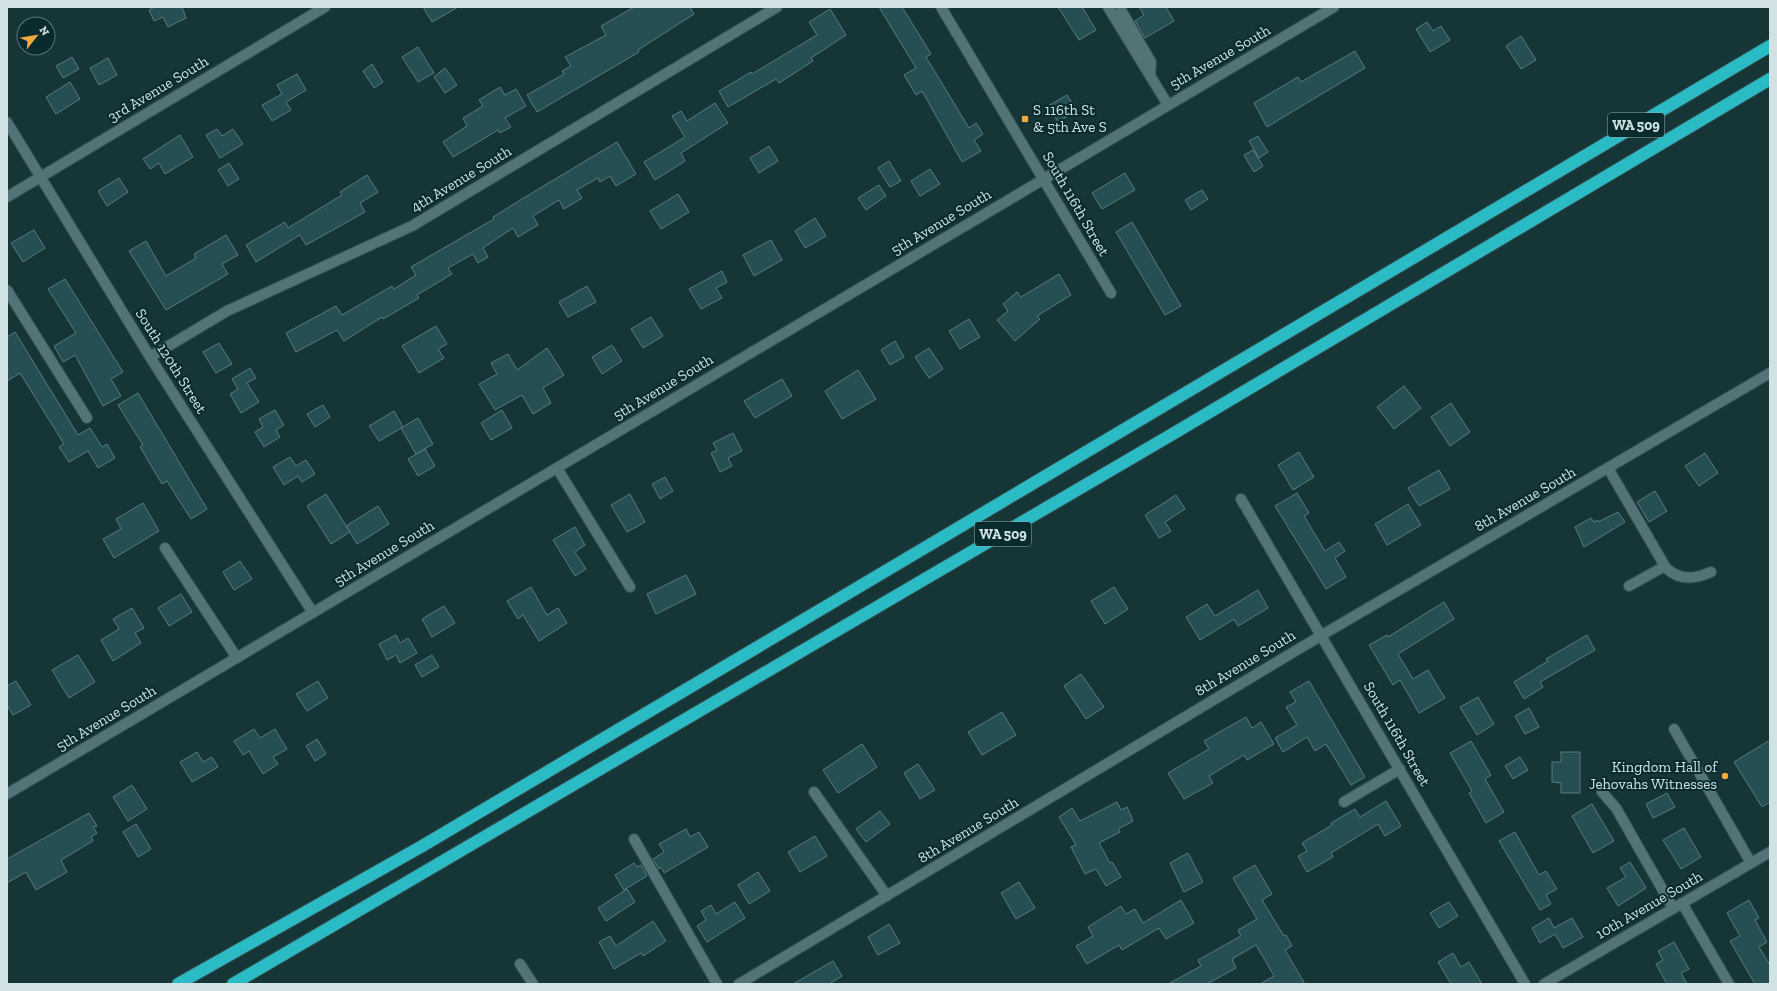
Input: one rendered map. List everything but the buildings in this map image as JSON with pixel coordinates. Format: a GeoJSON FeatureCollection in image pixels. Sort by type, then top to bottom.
{"type":"FeatureCollection","features":[{"type":"Feature","properties":{"kind":"highway","name":"WA 509"},"geometry":{"type":"LineString","coordinates":[[178,984],[431,841],[1770,46]]}},
{"type":"Feature","properties":{"kind":"highway","name":"WA 509"},"geometry":{"type":"LineString","coordinates":[[233,984],[1170,436],[1770,79]]}},
{"type":"Feature","properties":{"kind":"street","name":"3rd Avenue South"},"geometry":{"type":"LineString","coordinates":[[7,197],[325,7]]}},
{"type":"Feature","properties":{"kind":"street","name":"4th Avenue South"},"geometry":{"type":"LineString","coordinates":[[150,357],[227,312],[412,226],[777,7]]}},
{"type":"Feature","properties":{"kind":"street","name":"South 116th Street"},"geometry":{"type":"LineString","coordinates":[[941,7],[1111,293]]}},
{"type":"Feature","properties":{"kind":"street"},"geometry":{"type":"LineString","coordinates":[[1108,7],[1168,105]]}},
{"type":"Feature","properties":{"kind":"street","name":"5th Avenue South"},"geometry":{"type":"LineString","coordinates":[[7,794],[1043,178],[1334,7]]}},
{"type":"Feature","properties":{"kind":"street"},"geometry":{"type":"LineString","coordinates":[[1121,10],[1151,62],[1150,76]]}},
{"type":"Feature","properties":{"kind":"street","name":"South 120th Street"},"geometry":{"type":"LineString","coordinates":[[7,122],[150,357],[313,613]]}},
{"type":"Feature","properties":{"kind":"street"},"geometry":{"type":"LineString","coordinates":[[7,290],[87,418]]}},
{"type":"Feature","properties":{"kind":"street","name":"8th Avenue South"},"geometry":{"type":"LineString","coordinates":[[740,984],[1322,635],[1770,373]]}},
{"type":"Feature","properties":{"kind":"street"},"geometry":{"type":"LineString","coordinates":[[557,468],[630,587]]}},
{"type":"Feature","properties":{"kind":"street"},"geometry":{"type":"LineString","coordinates":[[1608,468],[1665,566],[1678,576],[1687,578],[1699,577],[1711,572]]}},
{"type":"Feature","properties":{"kind":"street","name":"South 116th Street"},"geometry":{"type":"LineString","coordinates":[[1241,499],[1400,768],[1525,984]]}},
{"type":"Feature","properties":{"kind":"street"},"geometry":{"type":"LineString","coordinates":[[165,548],[237,658]]}},
{"type":"Feature","properties":{"kind":"street"},"geometry":{"type":"LineString","coordinates":[[1629,586],[1665,566]]}},
{"type":"Feature","properties":{"kind":"street"},"geometry":{"type":"LineString","coordinates":[[1674,729],[1751,863]]}},
{"type":"Feature","properties":{"kind":"street"},"geometry":{"type":"LineString","coordinates":[[1344,802],[1400,768]]}},
{"type":"Feature","properties":{"kind":"street"},"geometry":{"type":"LineString","coordinates":[[814,792],[837,827],[860,855],[887,896]]}},
{"type":"Feature","properties":{"kind":"street"},"geometry":{"type":"LineString","coordinates":[[1602,792],[1616,808],[1728,984]]}},
{"type":"Feature","properties":{"kind":"street"},"geometry":{"type":"LineString","coordinates":[[634,839],[717,984]]}},
{"type":"Feature","properties":{"kind":"street","name":"10th Avenue South"},"geometry":{"type":"LineString","coordinates":[[1544,984],[1770,852]]}},
{"type":"Feature","properties":{"kind":"street"},"geometry":{"type":"LineString","coordinates":[[520,964],[533,984]]}},
{"type":"Feature","properties":{"kind":"place","name":"S 116th St & 5th Ave S"},"geometry":{"type":"Point","coordinates":[1025,119]}},
{"type":"Feature","properties":{"kind":"place","name":"Kingdom Hall of Jehovahs Witnesses"},"geometry":{"type":"Point","coordinates":[1725,776]}}]}
